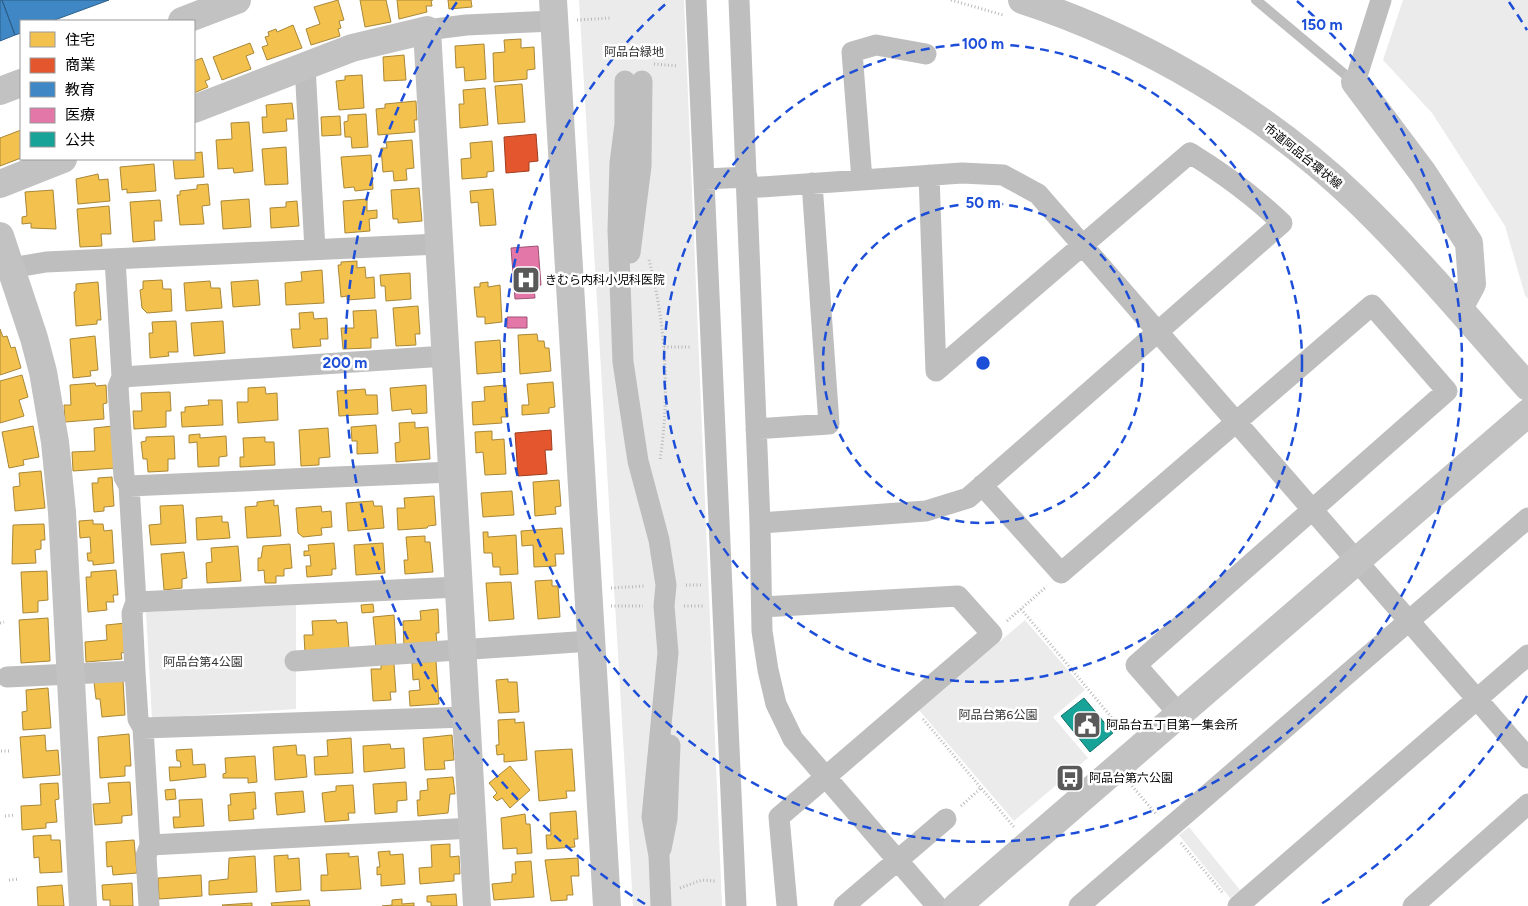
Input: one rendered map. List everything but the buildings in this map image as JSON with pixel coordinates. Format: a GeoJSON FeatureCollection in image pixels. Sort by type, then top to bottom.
{"type":"FeatureCollection","features":[{"type":"Feature","properties":{"kind":"street"},"geometry":{"type":"LineString","coordinates":[[185,20],[237,0]]}},
{"type":"Feature","properties":{"kind":"street"},"geometry":{"type":"LineString","coordinates":[[696,0],[736,906]]}},
{"type":"Feature","properties":{"kind":"street"},"geometry":{"type":"LineString","coordinates":[[739,0],[760,523],[762,631],[776,704],[793,739],[937,906]]}},
{"type":"Feature","properties":{"kind":"street","name":"市道阿品台環状線"},"geometry":{"type":"LineString","coordinates":[[1022,0],[1096,29],[1153,56],[1207,86],[1259,120],[1309,158],[1356,199],[1400,242],[1528,387]]}},
{"type":"Feature","properties":{"kind":"street"},"geometry":{"type":"LineString","coordinates":[[1381,0],[1355,82],[1423,173],[1469,244],[1472,284],[1459,308]]}},
{"type":"Feature","properties":{"kind":"street"},"geometry":{"type":"LineString","coordinates":[[195,109],[305,66],[374,42],[427,30],[559,14],[591,641],[607,906]]}},
{"type":"Feature","properties":{"kind":"street"},"geometry":{"type":"LineString","coordinates":[[427,30],[477,906]]}},
{"type":"Feature","properties":{"kind":"street"},"geometry":{"type":"LineString","coordinates":[[862,180],[852,52],[876,45],[926,54]]}},
{"type":"Feature","properties":{"kind":"street"},"geometry":{"type":"LineString","coordinates":[[305,66],[315,250]]}},
{"type":"Feature","properties":{"kind":"street"},"geometry":{"type":"LineString","coordinates":[[639,75],[625,124],[620,163],[618,230],[620,324],[623,362],[638,461],[657,530],[666,585],[664,606],[668,653],[652,817],[670,901]]}},
{"type":"Feature","properties":{"kind":"street"},"geometry":{"type":"LineString","coordinates":[[0,91],[20,83]]}},
{"type":"Feature","properties":{"kind":"street"},"geometry":{"type":"LineString","coordinates":[[760,523],[926,511],[968,498],[1282,223],[1258,200],[1227,175],[1190,153],[936,371],[929,175]]}},
{"type":"Feature","properties":{"kind":"street"},"geometry":{"type":"LineString","coordinates":[[0,184],[60,160]]}},
{"type":"Feature","properties":{"kind":"street"},"geometry":{"type":"LineString","coordinates":[[705,179],[812,183],[962,172],[1003,175],[1038,194],[1528,758]]}},
{"type":"Feature","properties":{"kind":"street"},"geometry":{"type":"LineString","coordinates":[[756,429],[829,424],[812,183]]}},
{"type":"Feature","properties":{"kind":"street"},"geometry":{"type":"LineString","coordinates":[[0,236],[6,269],[42,372],[55,442],[62,512],[83,906]]}},
{"type":"Feature","properties":{"kind":"street"},"geometry":{"type":"LineString","coordinates":[[6,269],[37,263],[440,244]]}},
{"type":"Feature","properties":{"kind":"street"},"geometry":{"type":"LineString","coordinates":[[115,259],[122,377],[118,387],[124,477],[129,486],[136,602],[132,613],[135,671],[138,719],[144,728],[150,845],[146,856],[149,906]]}},
{"type":"Feature","properties":{"kind":"street"},"geometry":{"type":"LineString","coordinates":[[982,485],[1061,573],[1372,305],[1447,390],[1136,665],[1179,714]]}},
{"type":"Feature","properties":{"kind":"street"},"geometry":{"type":"LineString","coordinates":[[122,377],[446,356]]}},
{"type":"Feature","properties":{"kind":"street"},"geometry":{"type":"LineString","coordinates":[[957,906],[1528,413]]}},
{"type":"Feature","properties":{"kind":"street"},"geometry":{"type":"LineString","coordinates":[[129,486],[452,472]]}},
{"type":"Feature","properties":{"kind":"street"},"geometry":{"type":"LineString","coordinates":[[1079,906],[1528,518]]}},
{"type":"Feature","properties":{"kind":"street"},"geometry":{"type":"LineString","coordinates":[[136,602],[459,587]]}},
{"type":"Feature","properties":{"kind":"street"},"geometry":{"type":"LineString","coordinates":[[762,607],[958,596],[992,634],[779,817],[787,906]]}},
{"type":"Feature","properties":{"kind":"street"},"geometry":{"type":"LineString","coordinates":[[295,661],[591,641]]}},
{"type":"Feature","properties":{"kind":"street"},"geometry":{"type":"LineString","coordinates":[[1238,906],[1528,655]]}},
{"type":"Feature","properties":{"kind":"street"},"geometry":{"type":"LineString","coordinates":[[7,677],[135,671]]}},
{"type":"Feature","properties":{"kind":"street"},"geometry":{"type":"LineString","coordinates":[[144,728],[466,717]]}},
{"type":"Feature","properties":{"kind":"street"},"geometry":{"type":"LineString","coordinates":[[1413,906],[1528,804]]}},
{"type":"Feature","properties":{"kind":"street"},"geometry":{"type":"LineString","coordinates":[[844,906],[946,819]]}},
{"type":"Feature","properties":{"kind":"street"},"geometry":{"type":"LineString","coordinates":[[150,845],[472,828]]}},
{"type":"Feature","properties":{"kind":"lane"},"geometry":{"type":"LineString","coordinates":[[1256,0],[1355,82]]}},
{"type":"Feature","properties":{"kind":"path"},"geometry":{"type":"LineString","coordinates":[[559,14],[611,18]]}},
{"type":"Feature","properties":{"kind":"path"},"geometry":{"type":"LineString","coordinates":[[639,75],[686,66]]}},
{"type":"Feature","properties":{"kind":"path"},"geometry":{"type":"LineString","coordinates":[[647,251],[656,286],[664,347],[666,419],[660,462]]}},
{"type":"Feature","properties":{"kind":"path"},"geometry":{"type":"LineString","coordinates":[[664,347],[698,347]]}},
{"type":"Feature","properties":{"kind":"path"},"geometry":{"type":"LineString","coordinates":[[992,634],[1061,573]]}},
{"type":"Feature","properties":{"kind":"path"},"geometry":{"type":"LineString","coordinates":[[1021,608],[1138,750]]}},
{"type":"Feature","properties":{"kind":"path"},"geometry":{"type":"LineString","coordinates":[[910,703],[1029,844]]}},
{"type":"Feature","properties":{"kind":"path"},"geometry":{"type":"LineString","coordinates":[[1,751],[11,751]]}},
{"type":"Feature","properties":{"kind":"path"},"geometry":{"type":"LineString","coordinates":[[946,819],[981,788]]}},
{"type":"Feature","properties":{"kind":"path"},"geometry":{"type":"LineString","coordinates":[[5,816],[15,815]]}},
{"type":"Feature","properties":{"kind":"path"},"geometry":{"type":"LineString","coordinates":[[1195,860],[1208,875]]}},
{"type":"Feature","properties":{"kind":"path"},"geometry":{"type":"LineString","coordinates":[[9,880],[19,879]]}},
{"type":"Feature","properties":{"kind":"path"},"geometry":{"type":"LineString","coordinates":[[670,901],[702,880],[736,884]]}},
{"type":"Feature","properties":{"kind":"green space","name":"阿品台緑地"},"geometry":{"type":"Polygon","coordinates":[[[579,0],[684,0],[722,906],[633,906],[579,0]]]}},
{"type":"Feature","properties":{"kind":"green space"},"geometry":{"type":"Polygon","coordinates":[[[1403,0],[1528,0],[1528,299],[1525,295],[1505,226],[1432,113],[1383,60],[1403,0]]]}},
{"type":"Feature","properties":{"kind":"green space","name":"阿品台第4公園"},"geometry":{"type":"Polygon","coordinates":[[[296,605],[296,709],[152,718],[146,612],[296,605]]]}},
{"type":"Feature","properties":{"kind":"green space","name":"阿品台第6公園"},"geometry":{"type":"Polygon","coordinates":[[[1025,620],[1085,690],[1053,717],[1088,758],[1014,821],[919,710],[1025,620]]]}},
{"type":"Feature","properties":{"kind":"green space"},"geometry":{"type":"Polygon","coordinates":[[[1189,827],[1240,890],[1230,898],[1179,835],[1189,827]]]}},
{"type":"Feature","properties":{"kind":"place","name":"きむら内科小児科医院"},"geometry":{"type":"Point","coordinates":[526,280]}},
{"type":"Feature","properties":{"kind":"place","name":"阿品台五丁目第一集会所"},"geometry":{"type":"Point","coordinates":[1087,725]}},
{"type":"Feature","properties":{"kind":"place","name":"阿品台第六公園"},"geometry":{"type":"Point","coordinates":[1070,778]}}]}
